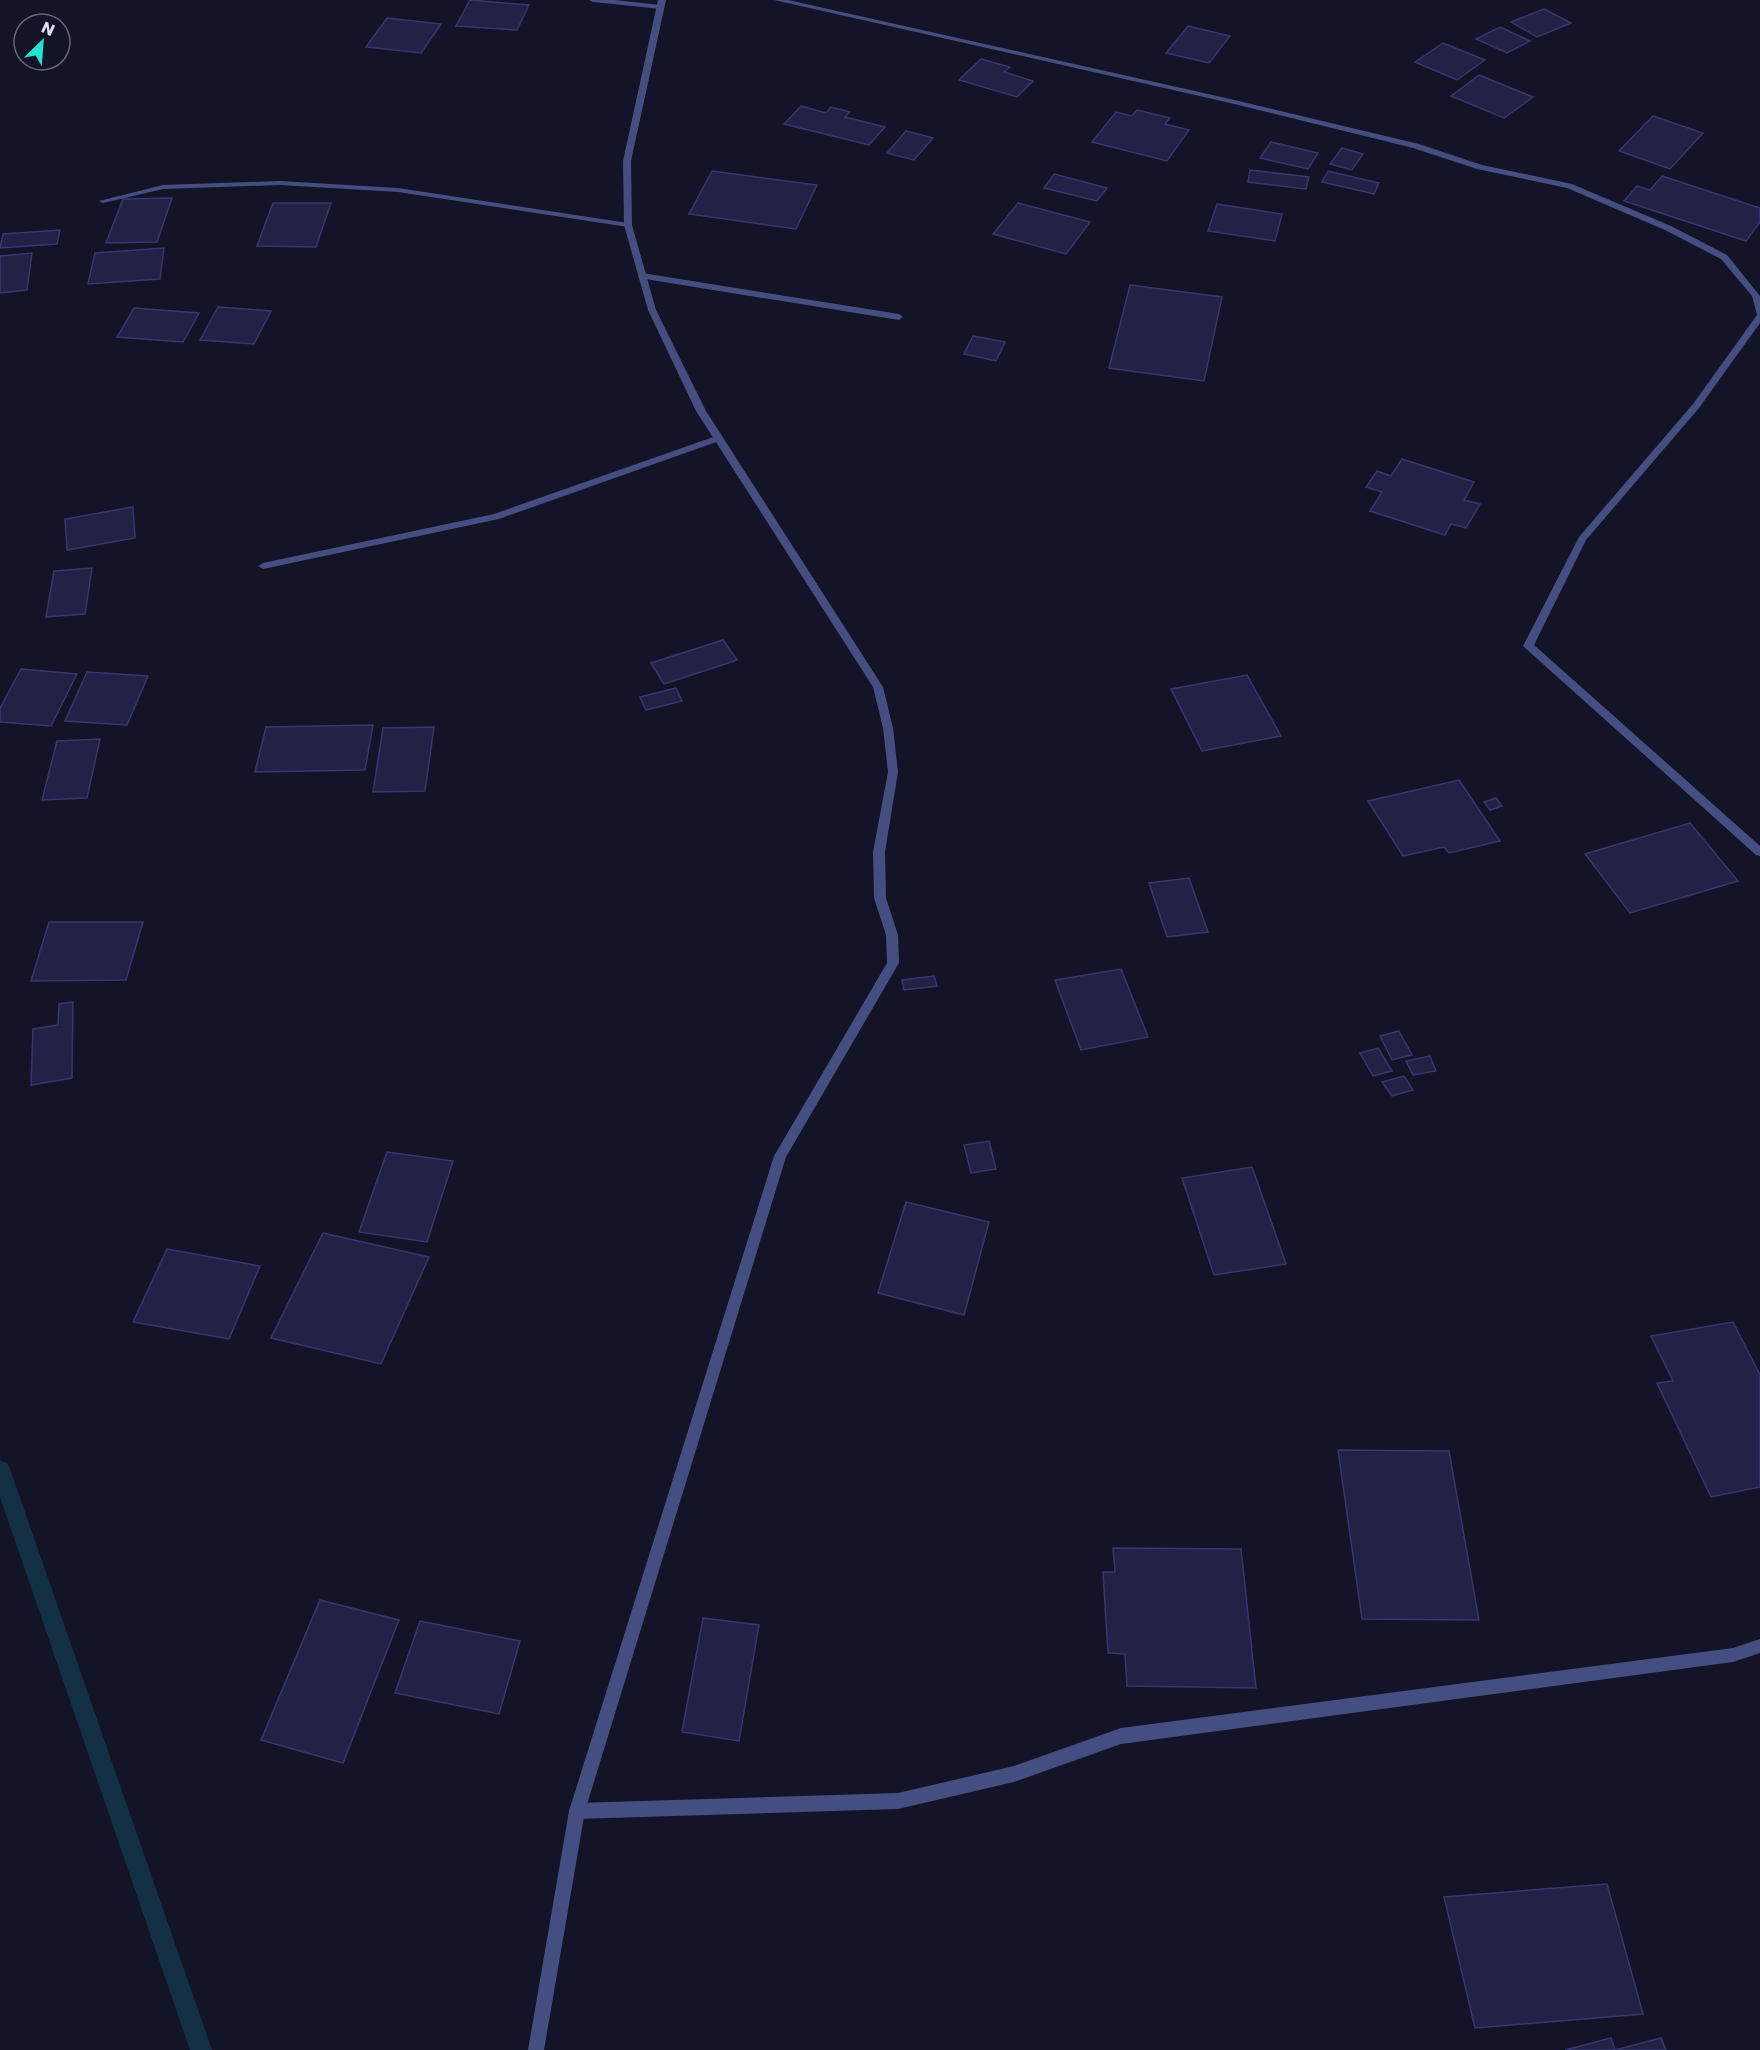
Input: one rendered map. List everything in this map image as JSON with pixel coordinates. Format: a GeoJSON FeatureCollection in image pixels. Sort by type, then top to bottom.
{"type":"FeatureCollection","features":[{"type":"Feature","properties":{"kind":"street"},"geometry":{"type":"LineString","coordinates":[[536,2050],[577,1811],[780,1156],[893,963],[892,935],[880,898],[879,852],[892,772],[888,728],[878,687],[701,411],[651,310],[628,225],[627,162],[661,4],[593,0]]}},
{"type":"Feature","properties":{"kind":"street"},"geometry":{"type":"LineString","coordinates":[[777,0],[1226,100],[1416,146],[1480,167],[1569,186],[1668,228],[1724,257],[1756,296],[1760,315],[1696,406],[1582,539],[1528,646],[1760,852]]}},
{"type":"Feature","properties":{"kind":"street"},"geometry":{"type":"LineString","coordinates":[[103,201],[163,187],[301,184],[398,190],[628,225]]}},
{"type":"Feature","properties":{"kind":"street"},"geometry":{"type":"LineString","coordinates":[[642,276],[899,317]]}},
{"type":"Feature","properties":{"kind":"street"},"geometry":{"type":"LineString","coordinates":[[263,566],[496,518],[719,438]]}},
{"type":"Feature","properties":{"kind":"street"},"geometry":{"type":"LineString","coordinates":[[577,1811],[898,1801],[1014,1774],[1121,1736],[1733,1655],[1760,1646]]}},
{"type":"Feature","properties":{"kind":"building"},"geometry":{"type":"Polygon","coordinates":[[[470,0],[529,5],[517,30],[456,26],[470,0]]]}},
{"type":"Feature","properties":{"kind":"building"},"geometry":{"type":"Polygon","coordinates":[[[1544,9],[1571,23],[1537,37],[1511,22],[1544,9]]]}},
{"type":"Feature","properties":{"kind":"building"},"geometry":{"type":"Polygon","coordinates":[[[387,18],[441,24],[421,53],[366,47],[387,18]]]}},
{"type":"Feature","properties":{"kind":"building"},"geometry":{"type":"Polygon","coordinates":[[[1188,26],[1230,36],[1209,63],[1166,53],[1188,26]]]}},
{"type":"Feature","properties":{"kind":"building"},"geometry":{"type":"Polygon","coordinates":[[[1500,27],[1530,41],[1507,53],[1476,39],[1500,27]]]}},
{"type":"Feature","properties":{"kind":"building"},"geometry":{"type":"Polygon","coordinates":[[[1443,43],[1485,60],[1457,80],[1415,62],[1443,43]]]}},
{"type":"Feature","properties":{"kind":"building"},"geometry":{"type":"Polygon","coordinates":[[[981,59],[1010,67],[1004,72],[1033,81],[1017,97],[959,80],[981,59]]]}},
{"type":"Feature","properties":{"kind":"building"},"geometry":{"type":"Polygon","coordinates":[[[1479,75],[1533,97],[1504,118],[1451,96],[1479,75]]]}},
{"type":"Feature","properties":{"kind":"building"},"geometry":{"type":"Polygon","coordinates":[[[801,106],[826,113],[831,107],[850,112],[845,117],[885,127],[869,145],[784,124],[801,106]]]}},
{"type":"Feature","properties":{"kind":"building"},"geometry":{"type":"Polygon","coordinates":[[[1137,110],[1170,118],[1165,124],[1189,130],[1167,161],[1092,142],[1116,112],[1132,116],[1137,110]]]}},
{"type":"Feature","properties":{"kind":"building"},"geometry":{"type":"Polygon","coordinates":[[[1653,116],[1703,133],[1670,169],[1619,151],[1653,116]]]}},
{"type":"Feature","properties":{"kind":"building"},"geometry":{"type":"Polygon","coordinates":[[[906,131],[933,138],[914,160],[887,153],[906,131]]]}},
{"type":"Feature","properties":{"kind":"building"},"geometry":{"type":"Polygon","coordinates":[[[1271,142],[1318,153],[1308,169],[1260,158],[1271,142]]]}},
{"type":"Feature","properties":{"kind":"building"},"geometry":{"type":"Polygon","coordinates":[[[1342,148],[1363,154],[1352,170],[1330,164],[1342,148]]]}},
{"type":"Feature","properties":{"kind":"building"},"geometry":{"type":"Polygon","coordinates":[[[1250,170],[1309,177],[1306,189],[1248,182],[1250,170]]]}},
{"type":"Feature","properties":{"kind":"building"},"geometry":{"type":"Polygon","coordinates":[[[712,171],[817,185],[796,229],[689,214],[712,171]]]}},
{"type":"Feature","properties":{"kind":"building"},"geometry":{"type":"Polygon","coordinates":[[[1328,171],[1379,183],[1374,194],[1322,182],[1328,171]]]}},
{"type":"Feature","properties":{"kind":"building"},"geometry":{"type":"Polygon","coordinates":[[[1054,174],[1107,188],[1097,201],[1044,188],[1054,174]]]}},
{"type":"Feature","properties":{"kind":"building"},"geometry":{"type":"Polygon","coordinates":[[[1662,176],[1760,208],[1760,222],[1746,241],[1624,201],[1637,186],[1650,190],[1662,176]]]}},
{"type":"Feature","properties":{"kind":"building"},"geometry":{"type":"Polygon","coordinates":[[[172,198],[157,242],[106,243],[123,199],[172,198]]]}},
{"type":"Feature","properties":{"kind":"building"},"geometry":{"type":"Polygon","coordinates":[[[273,203],[331,203],[316,247],[257,246],[273,203]]]}},
{"type":"Feature","properties":{"kind":"building"},"geometry":{"type":"Polygon","coordinates":[[[1018,203],[1090,222],[1066,254],[993,234],[1018,203]]]}},
{"type":"Feature","properties":{"kind":"building"},"geometry":{"type":"Polygon","coordinates":[[[1217,204],[1282,214],[1275,241],[1208,231],[1217,204]]]}},
{"type":"Feature","properties":{"kind":"building"},"geometry":{"type":"Polygon","coordinates":[[[60,230],[57,244],[0,248],[3,234],[60,230]]]}},
{"type":"Feature","properties":{"kind":"building"},"geometry":{"type":"Polygon","coordinates":[[[164,248],[160,279],[88,284],[95,253],[164,248]]]}},
{"type":"Feature","properties":{"kind":"building"},"geometry":{"type":"Polygon","coordinates":[[[32,253],[27,290],[0,293],[0,256],[32,253]]]}},
{"type":"Feature","properties":{"kind":"building"},"geometry":{"type":"Polygon","coordinates":[[[1130,285],[1222,297],[1204,381],[1109,368],[1130,285]]]}},
{"type":"Feature","properties":{"kind":"building"},"geometry":{"type":"Polygon","coordinates":[[[218,307],[271,311],[254,344],[200,340],[218,307]]]}},
{"type":"Feature","properties":{"kind":"building"},"geometry":{"type":"Polygon","coordinates":[[[134,308],[199,313],[183,342],[117,337],[134,308]]]}},
{"type":"Feature","properties":{"kind":"building"},"geometry":{"type":"Polygon","coordinates":[[[973,336],[1005,342],[996,361],[964,354],[973,336]]]}},
{"type":"Feature","properties":{"kind":"building"},"geometry":{"type":"Polygon","coordinates":[[[1402,459],[1474,482],[1464,500],[1480,504],[1466,528],[1451,524],[1445,535],[1370,511],[1382,492],[1366,487],[1377,471],[1391,476],[1402,459]]]}},
{"type":"Feature","properties":{"kind":"building"},"geometry":{"type":"Polygon","coordinates":[[[133,507],[135,538],[67,550],[65,519],[133,507]]]}},
{"type":"Feature","properties":{"kind":"building"},"geometry":{"type":"Polygon","coordinates":[[[92,568],[85,614],[46,617],[54,571],[92,568]]]}},
{"type":"Feature","properties":{"kind":"building"},"geometry":{"type":"Polygon","coordinates":[[[723,640],[737,660],[664,684],[651,663],[723,640]]]}},
{"type":"Feature","properties":{"kind":"building"},"geometry":{"type":"Polygon","coordinates":[[[21,669],[77,674],[51,726],[0,722],[0,708],[21,669]]]}},
{"type":"Feature","properties":{"kind":"building"},"geometry":{"type":"Polygon","coordinates":[[[87,672],[148,676],[127,725],[65,721],[87,672]]]}},
{"type":"Feature","properties":{"kind":"building"},"geometry":{"type":"Polygon","coordinates":[[[1247,675],[1281,736],[1202,751],[1171,689],[1247,675]]]}},
{"type":"Feature","properties":{"kind":"building"},"geometry":{"type":"Polygon","coordinates":[[[676,688],[682,701],[646,710],[640,697],[676,688]]]}},
{"type":"Feature","properties":{"kind":"building"},"geometry":{"type":"Polygon","coordinates":[[[373,725],[365,770],[255,772],[266,727],[373,725]]]}},
{"type":"Feature","properties":{"kind":"building"},"geometry":{"type":"Polygon","coordinates":[[[434,727],[425,791],[373,792],[383,728],[434,727]]]}},
{"type":"Feature","properties":{"kind":"building"},"geometry":{"type":"Polygon","coordinates":[[[100,739],[87,798],[42,800],[57,741],[100,739]]]}},
{"type":"Feature","properties":{"kind":"building"},"geometry":{"type":"Polygon","coordinates":[[[1459,780],[1500,841],[1449,853],[1444,847],[1403,856],[1368,801],[1459,780]]]}},
{"type":"Feature","properties":{"kind":"building"},"geometry":{"type":"Polygon","coordinates":[[[1496,798],[1502,806],[1490,810],[1484,802],[1496,798]]]}},
{"type":"Feature","properties":{"kind":"building"},"geometry":{"type":"Polygon","coordinates":[[[1690,823],[1738,881],[1630,913],[1585,854],[1690,823]]]}},
{"type":"Feature","properties":{"kind":"building"},"geometry":{"type":"Polygon","coordinates":[[[1189,878],[1208,932],[1167,937],[1149,883],[1189,878]]]}},
{"type":"Feature","properties":{"kind":"building"},"geometry":{"type":"Polygon","coordinates":[[[49,922],[143,922],[126,980],[31,981],[49,922]]]}},
{"type":"Feature","properties":{"kind":"building"},"geometry":{"type":"Polygon","coordinates":[[[1121,969],[1148,1037],[1081,1050],[1055,980],[1121,969]]]}},
{"type":"Feature","properties":{"kind":"building"},"geometry":{"type":"Polygon","coordinates":[[[934,976],[937,986],[904,990],[902,980],[934,976]]]}},
{"type":"Feature","properties":{"kind":"building"},"geometry":{"type":"Polygon","coordinates":[[[73,1002],[72,1078],[31,1085],[33,1029],[58,1025],[59,1004],[73,1002]]]}},
{"type":"Feature","properties":{"kind":"building"},"geometry":{"type":"Polygon","coordinates":[[[1399,1031],[1412,1055],[1392,1060],[1380,1036],[1399,1031]]]}},
{"type":"Feature","properties":{"kind":"building"},"geometry":{"type":"Polygon","coordinates":[[[1378,1048],[1392,1071],[1373,1076],[1360,1053],[1378,1048]]]}},
{"type":"Feature","properties":{"kind":"building"},"geometry":{"type":"Polygon","coordinates":[[[1430,1056],[1436,1071],[1413,1075],[1406,1061],[1430,1056]]]}},
{"type":"Feature","properties":{"kind":"building"},"geometry":{"type":"Polygon","coordinates":[[[1404,1076],[1413,1090],[1392,1096],[1382,1082],[1404,1076]]]}},
{"type":"Feature","properties":{"kind":"building"},"geometry":{"type":"Polygon","coordinates":[[[989,1141],[996,1169],[971,1173],[964,1145],[989,1141]]]}},
{"type":"Feature","properties":{"kind":"building"},"geometry":{"type":"Polygon","coordinates":[[[387,1152],[453,1161],[427,1242],[359,1232],[387,1152]]]}},
{"type":"Feature","properties":{"kind":"building"},"geometry":{"type":"Polygon","coordinates":[[[1252,1167],[1286,1264],[1214,1275],[1182,1178],[1252,1167]]]}},
{"type":"Feature","properties":{"kind":"building"},"geometry":{"type":"Polygon","coordinates":[[[906,1202],[989,1222],[964,1315],[878,1293],[906,1202]]]}},
{"type":"Feature","properties":{"kind":"building"},"geometry":{"type":"Polygon","coordinates":[[[323,1233],[429,1257],[381,1364],[271,1338],[323,1233]]]}},
{"type":"Feature","properties":{"kind":"building"},"geometry":{"type":"Polygon","coordinates":[[[167,1249],[260,1266],[229,1339],[133,1322],[167,1249]]]}},
{"type":"Feature","properties":{"kind":"building"},"geometry":{"type":"Polygon","coordinates":[[[1733,1322],[1760,1375],[1760,1487],[1711,1497],[1657,1383],[1673,1381],[1651,1336],[1733,1322]]]}},
{"type":"Feature","properties":{"kind":"building"},"geometry":{"type":"Polygon","coordinates":[[[1338,1450],[1449,1451],[1479,1620],[1362,1619],[1338,1450]]]}},
{"type":"Feature","properties":{"kind":"building"},"geometry":{"type":"Polygon","coordinates":[[[1113,1548],[1241,1549],[1256,1688],[1127,1686],[1125,1654],[1108,1653],[1103,1572],[1115,1572],[1113,1548]]]}},
{"type":"Feature","properties":{"kind":"building"},"geometry":{"type":"Polygon","coordinates":[[[320,1600],[399,1620],[343,1763],[261,1740],[320,1600]]]}},
{"type":"Feature","properties":{"kind":"building"},"geometry":{"type":"Polygon","coordinates":[[[703,1618],[759,1625],[739,1741],[682,1732],[703,1618]]]}},
{"type":"Feature","properties":{"kind":"building"},"geometry":{"type":"Polygon","coordinates":[[[420,1621],[520,1641],[499,1714],[395,1693],[420,1621]]]}},
{"type":"Feature","properties":{"kind":"building"},"geometry":{"type":"Polygon","coordinates":[[[1607,1884],[1643,2014],[1475,2028],[1444,1897],[1607,1884]]]}},
{"type":"Feature","properties":{"kind":"building"},"geometry":{"type":"Polygon","coordinates":[[[1611,2038],[1615,2050],[1565,2050],[1611,2038]]]}},
{"type":"Feature","properties":{"kind":"building"},"geometry":{"type":"Polygon","coordinates":[[[1661,2038],[1666,2050],[1615,2050],[1661,2038]]]}},
{"type":"Feature","properties":{"kind":"waterway"},"geometry":{"type":"LineString","coordinates":[[0,1469],[201,2050]]}}]}
